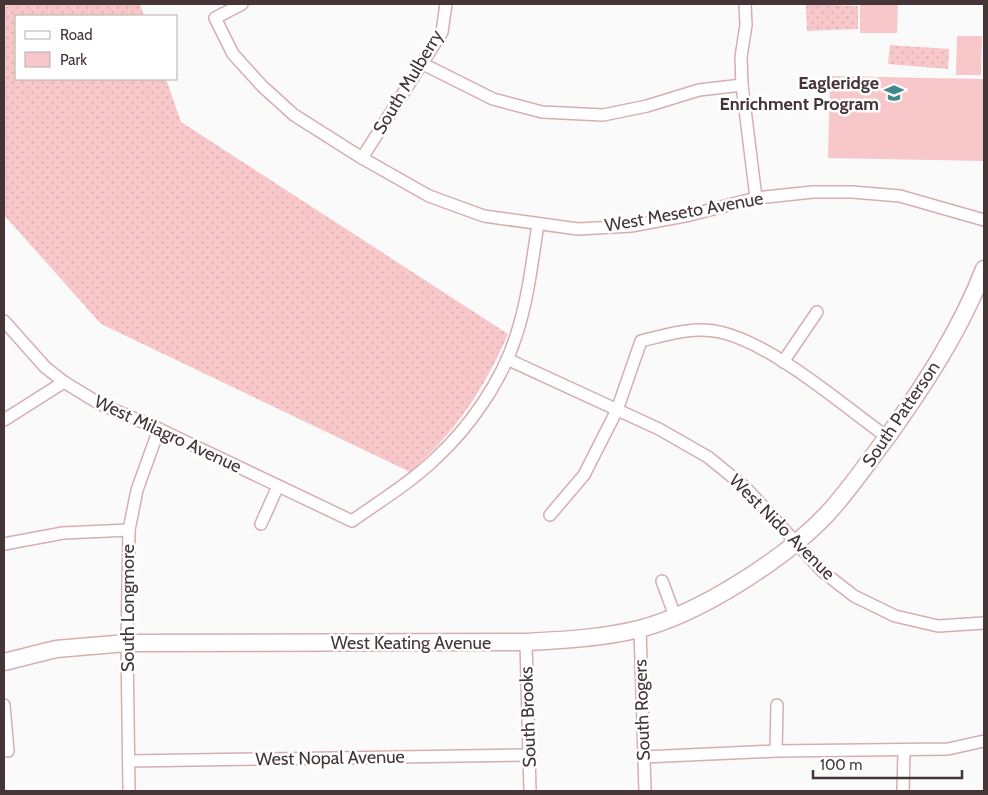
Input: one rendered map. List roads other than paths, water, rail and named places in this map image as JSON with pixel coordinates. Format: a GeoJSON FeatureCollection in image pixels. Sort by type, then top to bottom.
{"type":"FeatureCollection","features":[{"type":"Feature","properties":{"kind":"street","name":"West Meseto Avenue"},"geometry":{"type":"LineString","coordinates":[[242,4],[215,18],[233,54],[262,86],[294,115],[362,158],[429,196],[484,216],[578,229],[631,226],[690,215],[756,198],[813,192],[900,196],[984,220]]}},
{"type":"Feature","properties":{"kind":"street","name":"South Mulberry"},"geometry":{"type":"LineString","coordinates":[[362,158],[442,32],[446,4]]}},
{"type":"Feature","properties":{"kind":"street"},"geometry":{"type":"LineString","coordinates":[[745,4],[746,25],[741,57],[742,84],[756,198]]}},
{"type":"Feature","properties":{"kind":"street"},"geometry":{"type":"LineString","coordinates":[[423,64],[493,99],[542,112],[603,115],[647,106],[699,90],[742,84]]}},
{"type":"Feature","properties":{"kind":"street"},"geometry":{"type":"LineString","coordinates":[[507,358],[524,307],[538,224]]}},
{"type":"Feature","properties":{"kind":"street","name":"South Patterson"},"geometry":{"type":"LineString","coordinates":[[796,543],[827,514],[862,473],[920,392],[951,337],[984,269]]}},
{"type":"Feature","properties":{"kind":"street"},"geometry":{"type":"LineString","coordinates":[[783,362],[817,312]]}},
{"type":"Feature","properties":{"kind":"street","name":"West Milagro Avenue"},"geometry":{"type":"LineString","coordinates":[[4,320],[45,367],[64,382],[100,404],[159,429],[352,521],[436,458],[477,409],[507,358]]}},
{"type":"Feature","properties":{"kind":"street"},"geometry":{"type":"LineString","coordinates":[[550,515],[584,475],[617,410],[641,341],[686,330],[718,331],[752,342],[783,362],[886,437]]}},
{"type":"Feature","properties":{"kind":"street","name":"West Nido Avenue"},"geometry":{"type":"LineString","coordinates":[[507,358],[659,429],[708,457],[746,488],[822,571],[854,596],[895,616],[938,626],[984,623]]}},
{"type":"Feature","properties":{"kind":"street"},"geometry":{"type":"LineString","coordinates":[[4,420],[64,382]]}},
{"type":"Feature","properties":{"kind":"street","name":"South Longmore"},"geometry":{"type":"LineString","coordinates":[[130,791],[127,644],[129,530],[137,490],[159,429]]}},
{"type":"Feature","properties":{"kind":"street"},"geometry":{"type":"LineString","coordinates":[[260,524],[278,486]]}},
{"type":"Feature","properties":{"kind":"street"},"geometry":{"type":"LineString","coordinates":[[4,544],[63,533],[129,530]]}},
{"type":"Feature","properties":{"kind":"street","name":"West Keating Avenue"},"geometry":{"type":"LineString","coordinates":[[4,662],[56,649],[127,644],[526,642],[579,639],[640,629],[691,610],[749,576],[796,543]]}},
{"type":"Feature","properties":{"kind":"street"},"geometry":{"type":"LineString","coordinates":[[662,581],[675,616]]}},
{"type":"Feature","properties":{"kind":"street","name":"South Rogers"},"geometry":{"type":"LineString","coordinates":[[640,629],[645,791]]}},
{"type":"Feature","properties":{"kind":"street","name":"South Brooks"},"geometry":{"type":"LineString","coordinates":[[526,642],[530,791]]}},
{"type":"Feature","properties":{"kind":"street"},"geometry":{"type":"LineString","coordinates":[[4,705],[8,751]]}},
{"type":"Feature","properties":{"kind":"street"},"geometry":{"type":"LineString","coordinates":[[776,751],[777,705]]}},
{"type":"Feature","properties":{"kind":"street"},"geometry":{"type":"LineString","coordinates":[[644,757],[776,751],[948,749],[984,741]]}},
{"type":"Feature","properties":{"kind":"street"},"geometry":{"type":"LineString","coordinates":[[903,791],[904,751]]}},
{"type":"Feature","properties":{"kind":"street","name":"West Nopal Avenue"},"geometry":{"type":"LineString","coordinates":[[129,761],[530,755]]}},
{"type":"Feature","properties":{"kind":"place","name":"Eagleridge Enrichment Program"},"geometry":{"type":"Point","coordinates":[894,93]}}]}
